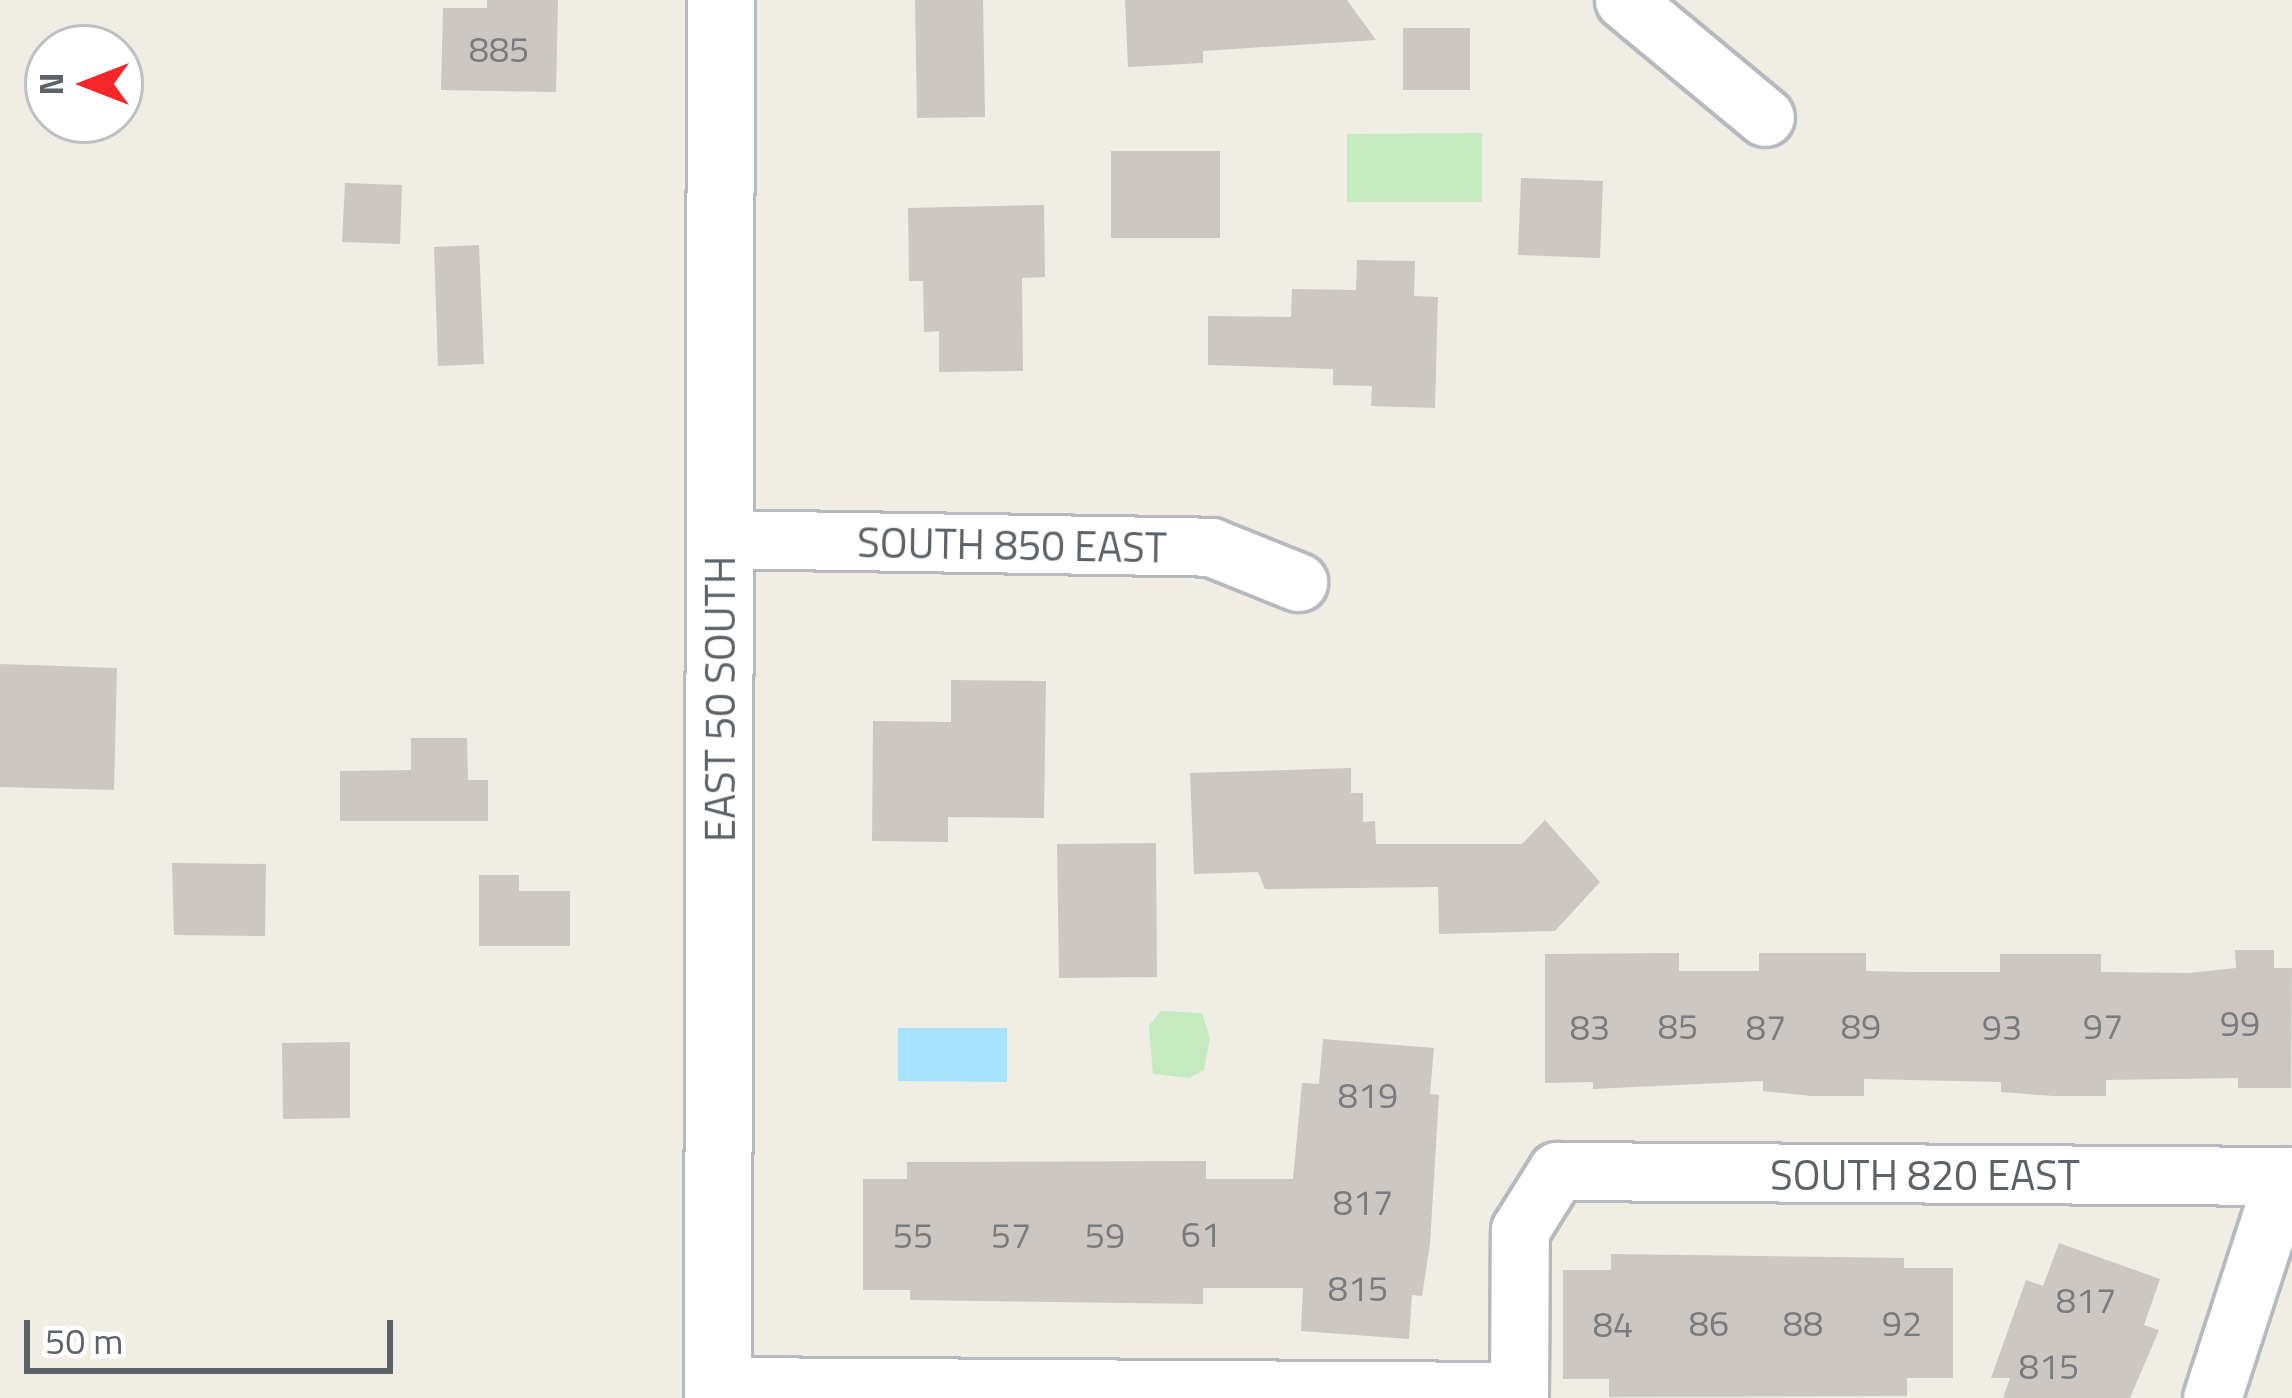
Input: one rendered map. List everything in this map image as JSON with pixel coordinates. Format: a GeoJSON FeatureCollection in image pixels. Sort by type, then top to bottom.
{"type":"FeatureCollection","features":[{"type":"Feature","properties":{"kind":"main road","name":"EAST 50 SOUTH"},"geometry":{"type":"LineString","coordinates":[[718,1392],[721,0]]}},
{"type":"Feature","properties":{"kind":"street"},"geometry":{"type":"LineString","coordinates":[[1624,0],[1766,116]]}},
{"type":"Feature","properties":{"kind":"street","name":"SOUTH 850 EAST"},"geometry":{"type":"LineString","coordinates":[[720,539],[1211,547],[1298,582]]}},
{"type":"Feature","properties":{"kind":"street","name":"SOUTH 820 EAST"},"geometry":{"type":"LineString","coordinates":[[1519,1394],[1520,1230],[1557,1171],[2288,1176]]}},
{"type":"Feature","properties":{"kind":"street"},"geometry":{"type":"LineString","coordinates":[[2212,1398],[2288,1176]]}},
{"type":"Feature","properties":{"kind":"street"},"geometry":{"type":"LineString","coordinates":[[718,1392],[1519,1394]]}},
{"type":"Feature","properties":{"kind":"green space"},"geometry":{"type":"Polygon","coordinates":[[[1482,133],[1482,202],[1347,202],[1347,134],[1482,133]]]}},
{"type":"Feature","properties":{"kind":"green space"},"geometry":{"type":"Polygon","coordinates":[[[1160,1011],[1202,1013],[1210,1038],[1204,1070],[1189,1078],[1153,1074],[1149,1026],[1160,1011]]]}},
{"type":"Feature","properties":{"kind":"water"},"geometry":{"type":"Polygon","coordinates":[[[898,1028],[1007,1028],[1007,1082],[898,1081],[898,1028]]]}},
{"type":"Feature","properties":{"kind":"building"},"geometry":{"type":"Polygon","coordinates":[[[487,0],[558,0],[556,92],[441,90],[443,8],[487,8],[487,0]]]}},
{"type":"Feature","properties":{"kind":"building"},"geometry":{"type":"Polygon","coordinates":[[[915,0],[983,0],[985,117],[917,118],[915,0]]]}},
{"type":"Feature","properties":{"kind":"building"},"geometry":{"type":"Polygon","coordinates":[[[1125,0],[1347,0],[1376,40],[1203,51],[1203,63],[1128,67],[1125,0]]]}},
{"type":"Feature","properties":{"kind":"building"},"geometry":{"type":"Polygon","coordinates":[[[1403,28],[1470,28],[1470,90],[1403,90],[1403,28]]]}},
{"type":"Feature","properties":{"kind":"building"},"geometry":{"type":"Polygon","coordinates":[[[1111,151],[1220,151],[1220,238],[1111,238],[1111,151]]]}},
{"type":"Feature","properties":{"kind":"building"},"geometry":{"type":"Polygon","coordinates":[[[1521,178],[1603,181],[1600,258],[1518,255],[1521,178]]]}},
{"type":"Feature","properties":{"kind":"building"},"geometry":{"type":"Polygon","coordinates":[[[345,183],[402,185],[400,244],[342,242],[345,183]]]}},
{"type":"Feature","properties":{"kind":"building"},"geometry":{"type":"Polygon","coordinates":[[[1044,205],[1045,277],[1022,278],[1023,371],[939,372],[939,331],[924,332],[923,281],[909,281],[908,208],[1044,205]]]}},
{"type":"Feature","properties":{"kind":"building"},"geometry":{"type":"Polygon","coordinates":[[[479,245],[484,364],[438,366],[434,247],[479,245]]]}},
{"type":"Feature","properties":{"kind":"building"},"geometry":{"type":"Polygon","coordinates":[[[1357,260],[1415,261],[1414,296],[1438,297],[1435,408],[1371,406],[1372,386],[1333,385],[1333,369],[1208,365],[1208,316],[1291,317],[1292,289],[1356,290],[1357,260]]]}},
{"type":"Feature","properties":{"kind":"building"},"geometry":{"type":"Polygon","coordinates":[[[0,664],[117,668],[114,790],[0,787],[0,664]]]}},
{"type":"Feature","properties":{"kind":"building"},"geometry":{"type":"Polygon","coordinates":[[[951,680],[1046,681],[1044,818],[948,817],[948,842],[872,841],[873,721],[951,722],[951,680]]]}},
{"type":"Feature","properties":{"kind":"building"},"geometry":{"type":"Polygon","coordinates":[[[411,738],[467,738],[468,780],[488,780],[488,821],[340,821],[340,771],[411,770],[411,738]]]}},
{"type":"Feature","properties":{"kind":"building"},"geometry":{"type":"Polygon","coordinates":[[[1351,768],[1351,793],[1363,793],[1363,822],[1375,821],[1376,844],[1522,844],[1545,820],[1600,882],[1555,931],[1439,934],[1438,887],[1265,889],[1258,872],[1194,874],[1190,773],[1351,768]]]}},
{"type":"Feature","properties":{"kind":"building"},"geometry":{"type":"Polygon","coordinates":[[[1156,843],[1157,977],[1059,978],[1057,844],[1156,843]]]}},
{"type":"Feature","properties":{"kind":"building"},"geometry":{"type":"Polygon","coordinates":[[[172,863],[266,864],[265,936],[174,935],[172,863]]]}},
{"type":"Feature","properties":{"kind":"building"},"geometry":{"type":"Polygon","coordinates":[[[479,875],[519,875],[519,891],[570,891],[570,946],[479,946],[479,875]]]}},
{"type":"Feature","properties":{"kind":"building"},"geometry":{"type":"Polygon","coordinates":[[[2235,950],[2274,950],[2274,968],[2292,968],[2291,1088],[2238,1088],[2238,1078],[2106,1080],[2106,1096],[2053,1096],[2001,1092],[2001,1082],[1864,1079],[1864,1096],[1811,1096],[1763,1091],[1763,1081],[1593,1089],[1593,1082],[1545,1083],[1545,954],[1679,953],[1679,971],[1759,971],[1759,953],[1866,953],[1866,971],[2000,972],[2000,954],[2101,954],[2101,972],[2189,973],[2236,968],[2235,950]]]}},
{"type":"Feature","properties":{"kind":"building"},"geometry":{"type":"Polygon","coordinates":[[[1323,1039],[1434,1048],[1430,1094],[1439,1095],[1430,1244],[1422,1296],[1412,1295],[1409,1339],[1301,1331],[1303,1288],[1203,1288],[1203,1304],[910,1300],[910,1290],[863,1290],[863,1179],[907,1179],[907,1162],[1206,1161],[1206,1179],[1293,1179],[1302,1083],[1319,1084],[1323,1039]]]}},
{"type":"Feature","properties":{"kind":"building"},"geometry":{"type":"Polygon","coordinates":[[[350,1042],[350,1118],[283,1119],[282,1043],[350,1042]]]}},
{"type":"Feature","properties":{"kind":"building"},"geometry":{"type":"Polygon","coordinates":[[[2059,1243],[2160,1279],[2144,1325],[2159,1330],[2130,1398],[2003,1398],[2010,1378],[1991,1378],[2026,1280],[2043,1286],[2059,1243]]]}},
{"type":"Feature","properties":{"kind":"building"},"geometry":{"type":"Polygon","coordinates":[[[1611,1254],[1904,1258],[1904,1268],[1953,1268],[1953,1378],[1907,1378],[1907,1396],[1609,1397],[1609,1379],[1563,1379],[1563,1270],[1611,1270],[1611,1254]]]}}]}
